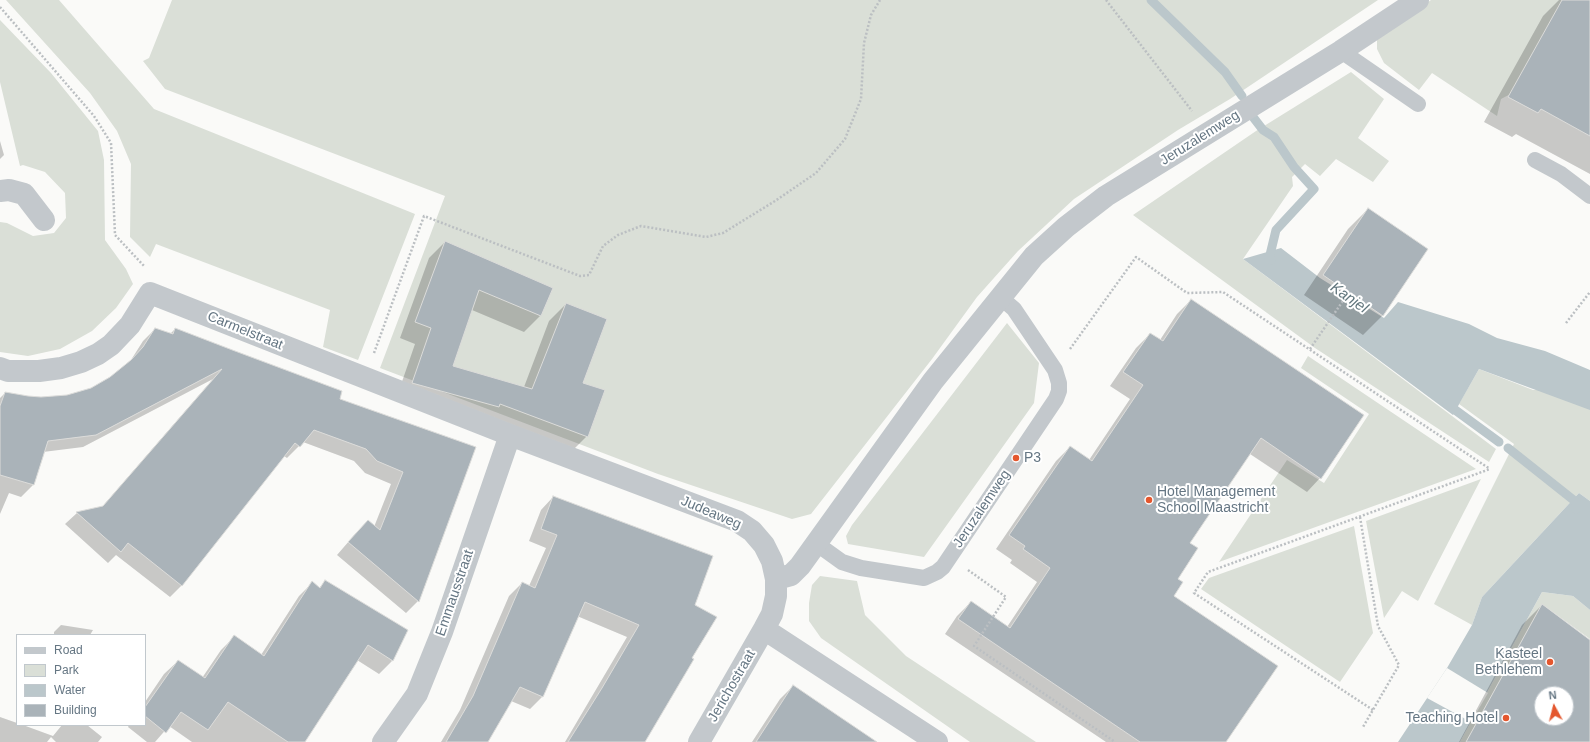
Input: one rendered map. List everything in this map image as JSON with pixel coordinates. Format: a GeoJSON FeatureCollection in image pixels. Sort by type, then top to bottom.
{"type":"FeatureCollection","features":[{"type":"Feature","properties":{"kind":"street","name":"Jeruzalemweg"},"geometry":{"type":"LineString","coordinates":[[776,579],[791,575],[800,566],[933,381],[1034,256],[1066,227],[1106,196],[1342,51],[1418,0]]}},
{"type":"Feature","properties":{"kind":"street"},"geometry":{"type":"LineString","coordinates":[[0,191],[9,190],[24,194],[44,220]]}},
{"type":"Feature","properties":{"kind":"street","name":"Carmelstraat"},"geometry":{"type":"LineString","coordinates":[[150,293],[510,436]]}},
{"type":"Feature","properties":{"kind":"street"},"geometry":{"type":"LineString","coordinates":[[0,368],[8,371],[40,371],[61,368],[81,362],[98,354],[111,345],[130,325],[150,293]]}},
{"type":"Feature","properties":{"kind":"street","name":"Judeaweg"},"geometry":{"type":"LineString","coordinates":[[510,436],[737,521],[752,531],[764,545],[772,561],[776,579],[776,596],[772,614],[764,629]]}},
{"type":"Feature","properties":{"kind":"street","name":"Emmausstraat"},"geometry":{"type":"LineString","coordinates":[[384,742],[417,694],[442,632],[510,436]]}},
{"type":"Feature","properties":{"kind":"street"},"geometry":{"type":"LineString","coordinates":[[764,629],[937,742]]}},
{"type":"Feature","properties":{"kind":"street","name":"Jerichostraat"},"geometry":{"type":"LineString","coordinates":[[699,742],[764,629]]}},
{"type":"Feature","properties":{"kind":"lane"},"geometry":{"type":"LineString","coordinates":[[1342,51],[1418,104]]}},
{"type":"Feature","properties":{"kind":"lane"},"geometry":{"type":"LineString","coordinates":[[1535,160],[1561,174],[1590,196]]}},
{"type":"Feature","properties":{"kind":"lane","name":"Jeruzalemweg"},"geometry":{"type":"LineString","coordinates":[[817,544],[842,562],[861,568],[924,578],[938,572],[1056,399],[1059,391],[1060,383],[1055,370],[1014,309],[1000,297]]}},
{"type":"Feature","properties":{"kind":"path"},"geometry":{"type":"LineString","coordinates":[[365,378],[424,216],[580,276],[589,275],[603,246],[618,235],[641,226],[706,237],[723,233],[816,173],[846,139],[862,100],[864,43],[871,15],[880,0]]}},
{"type":"Feature","properties":{"kind":"path"},"geometry":{"type":"LineString","coordinates":[[1106,0],[1208,132]]}},
{"type":"Feature","properties":{"kind":"path"},"geometry":{"type":"LineString","coordinates":[[0,7],[94,116],[111,143],[115,235],[147,269],[150,293]]}},
{"type":"Feature","properties":{"kind":"path"},"geometry":{"type":"LineString","coordinates":[[1055,370],[1136,257],[1187,293],[1223,292],[1490,469],[1208,572],[1194,593],[1373,710]]}},
{"type":"Feature","properties":{"kind":"path"},"geometry":{"type":"LineString","coordinates":[[1310,349],[1349,292]]}},
{"type":"Feature","properties":{"kind":"path"},"geometry":{"type":"LineString","coordinates":[[1566,324],[1590,292]]}},
{"type":"Feature","properties":{"kind":"path"},"geometry":{"type":"LineString","coordinates":[[1360,517],[1378,626],[1399,665],[1363,727]]}},
{"type":"Feature","properties":{"kind":"path"},"geometry":{"type":"LineString","coordinates":[[949,557],[1006,597],[974,646],[1115,742]]}},
{"type":"Feature","properties":{"kind":"green space"},"geometry":{"type":"Polygon","coordinates":[[[6,0],[59,0],[154,109],[415,214],[358,360],[323,347],[330,310],[156,244],[150,257],[130,237],[131,164],[117,131],[90,93],[6,0]]]}},
{"type":"Feature","properties":{"kind":"green space"},"geometry":{"type":"Polygon","coordinates":[[[172,0],[1378,0],[1230,99],[1178,130],[1074,199],[1018,251],[977,297],[932,359],[811,514],[792,519],[658,474],[380,368],[445,196],[165,89],[143,61],[149,58],[172,0]]]}},
{"type":"Feature","properties":{"kind":"green space"},"geometry":{"type":"Polygon","coordinates":[[[1431,0],[1590,0],[1590,52],[1501,99],[1497,116],[1432,73],[1419,90],[1384,63],[1377,49],[1377,38],[1431,0]]]}},
{"type":"Feature","properties":{"kind":"green space"},"geometry":{"type":"Polygon","coordinates":[[[0,20],[51,73],[98,131],[104,160],[105,240],[126,269],[133,284],[116,308],[92,331],[60,349],[28,356],[0,352],[0,222],[7,223],[33,236],[54,233],[66,218],[65,193],[45,172],[23,165],[20,166],[0,82],[0,20]]]}},
{"type":"Feature","properties":{"kind":"green space"},"geometry":{"type":"Polygon","coordinates":[[[1351,72],[1384,99],[1358,138],[1389,161],[1373,182],[1336,159],[1320,176],[1305,164],[1292,177],[1293,186],[1243,259],[1496,449],[1489,462],[1315,348],[1133,215],[1256,131],[1351,72]]]}},
{"type":"Feature","properties":{"kind":"green space"},"geometry":{"type":"Polygon","coordinates":[[[1007,323],[1039,363],[1034,403],[924,557],[848,544],[846,536],[852,525],[1007,323]]]}},
{"type":"Feature","properties":{"kind":"green space"},"geometry":{"type":"Polygon","coordinates":[[[1308,356],[1476,469],[1219,562],[1287,460],[1324,483],[1369,414],[1301,368],[1308,356]]]}},
{"type":"Feature","properties":{"kind":"green space"},"geometry":{"type":"Polygon","coordinates":[[[1479,369],[1533,390],[1538,390],[1590,409],[1590,501],[1579,493],[1482,597],[1472,625],[1434,604],[1514,444],[1459,404],[1479,369]]]}},
{"type":"Feature","properties":{"kind":"green space"},"geometry":{"type":"Polygon","coordinates":[[[1481,479],[1418,601],[1402,591],[1384,618],[1366,521],[1481,479]]]}},
{"type":"Feature","properties":{"kind":"green space"},"geometry":{"type":"Polygon","coordinates":[[[1354,526],[1373,633],[1340,682],[1201,589],[1209,578],[1354,526]]]}},
{"type":"Feature","properties":{"kind":"green space"},"geometry":{"type":"Polygon","coordinates":[[[820,576],[857,581],[865,615],[906,656],[1036,742],[970,742],[821,638],[809,621],[809,603],[812,585],[820,576]]]}},
{"type":"Feature","properties":{"kind":"green space"},"geometry":{"type":"Polygon","coordinates":[[[1542,592],[1573,596],[1590,610],[1590,639],[1542,604],[1466,742],[1460,742],[1542,592]]]}},
{"type":"Feature","properties":{"kind":"water"},"geometry":{"type":"Polygon","coordinates":[[[1281,248],[1320,278],[1384,318],[1398,302],[1469,324],[1497,338],[1545,351],[1590,370],[1590,410],[1479,369],[1453,415],[1243,259],[1281,248]]]}},
{"type":"Feature","properties":{"kind":"water"},"geometry":{"type":"Polygon","coordinates":[[[1579,493],[1590,501],[1590,610],[1573,596],[1542,592],[1460,742],[1398,742],[1447,668],[1472,625],[1482,597],[1579,493]]]}},
{"type":"Feature","properties":{"kind":"pier"},"geometry":{"type":"Polygon","coordinates":[[[1447,668],[1488,693],[1471,722],[1427,698],[1447,668]]]}},
{"type":"Feature","properties":{"kind":"building"},"geometry":{"type":"Polygon","coordinates":[[[1562,0],[1590,0],[1590,136],[1541,109],[1538,113],[1508,97],[1562,0]]]}},
{"type":"Feature","properties":{"kind":"building"},"geometry":{"type":"Polygon","coordinates":[[[1368,208],[1428,249],[1383,316],[1323,275],[1368,208]]]}},
{"type":"Feature","properties":{"kind":"building"},"geometry":{"type":"Polygon","coordinates":[[[445,241],[553,288],[541,316],[479,290],[453,366],[532,389],[566,303],[607,319],[583,383],[605,390],[588,437],[500,404],[499,407],[412,383],[431,328],[415,322],[445,241]]]}},
{"type":"Feature","properties":{"kind":"building"},"geometry":{"type":"Polygon","coordinates":[[[1191,299],[1364,415],[1321,479],[1261,438],[1190,543],[1198,548],[1178,579],[1183,582],[1174,596],[1278,666],[1226,742],[1140,742],[958,619],[971,601],[1010,628],[1050,568],[1023,549],[1025,546],[1009,535],[1070,446],[1092,461],[1143,385],[1123,372],[1150,333],[1163,341],[1191,299]]]}},
{"type":"Feature","properties":{"kind":"building"},"geometry":{"type":"Polygon","coordinates":[[[155,328],[173,334],[175,328],[342,391],[340,399],[476,447],[419,602],[348,542],[368,520],[380,530],[403,472],[377,461],[366,449],[314,430],[300,447],[295,443],[182,586],[128,543],[121,552],[76,512],[103,506],[222,369],[96,435],[48,441],[34,485],[0,475],[0,406],[5,392],[41,397],[67,395],[91,388],[110,377],[131,360],[143,347],[155,328]]]}},
{"type":"Feature","properties":{"kind":"building"},"geometry":{"type":"Polygon","coordinates":[[[553,496],[713,556],[695,605],[717,617],[645,742],[568,742],[639,625],[585,602],[543,697],[520,687],[488,742],[446,742],[473,696],[522,582],[535,588],[557,535],[541,529],[553,496]]]}},
{"type":"Feature","properties":{"kind":"building"},"geometry":{"type":"Polygon","coordinates":[[[325,580],[408,630],[393,661],[368,645],[305,742],[288,742],[228,702],[208,730],[181,712],[166,733],[146,717],[146,706],[178,660],[205,678],[234,635],[264,656],[312,581],[320,588],[325,580]]]}},
{"type":"Feature","properties":{"kind":"building","name":"Kasteel Bethlehem"},"geometry":{"type":"Polygon","coordinates":[[[1542,604],[1590,640],[1590,742],[1466,742],[1542,604]]]}},
{"type":"Feature","properties":{"kind":"building"},"geometry":{"type":"Polygon","coordinates":[[[793,685],[840,717],[877,742],[756,742],[793,685]]]}},
{"type":"Feature","properties":{"kind":"waterway","name":"Kanjel"},"geometry":{"type":"LineString","coordinates":[[1151,0],[1225,72],[1242,96]]}},
{"type":"Feature","properties":{"kind":"waterway","name":"Kanjel"},"geometry":{"type":"LineString","coordinates":[[1253,117],[1263,130],[1274,137],[1294,167],[1314,189],[1276,230],[1269,259],[1271,260]]}},
{"type":"Feature","properties":{"kind":"waterway"},"geometry":{"type":"LineString","coordinates":[[1447,404],[1499,442]]}},
{"type":"Feature","properties":{"kind":"waterway"},"geometry":{"type":"LineString","coordinates":[[1508,448],[1576,502],[1576,509]]}},
{"type":"Feature","properties":{"kind":"place","name":"P3"},"geometry":{"type":"Point","coordinates":[1016,458]}},
{"type":"Feature","properties":{"kind":"place","name":"Hotel Management School Maastricht"},"geometry":{"type":"Point","coordinates":[1149,500]}},
{"type":"Feature","properties":{"kind":"place","name":"Kasteel Bethlehem"},"geometry":{"type":"Point","coordinates":[1550,662]}},
{"type":"Feature","properties":{"kind":"place","name":"Teaching Hotel"},"geometry":{"type":"Point","coordinates":[1506,718]}}]}
